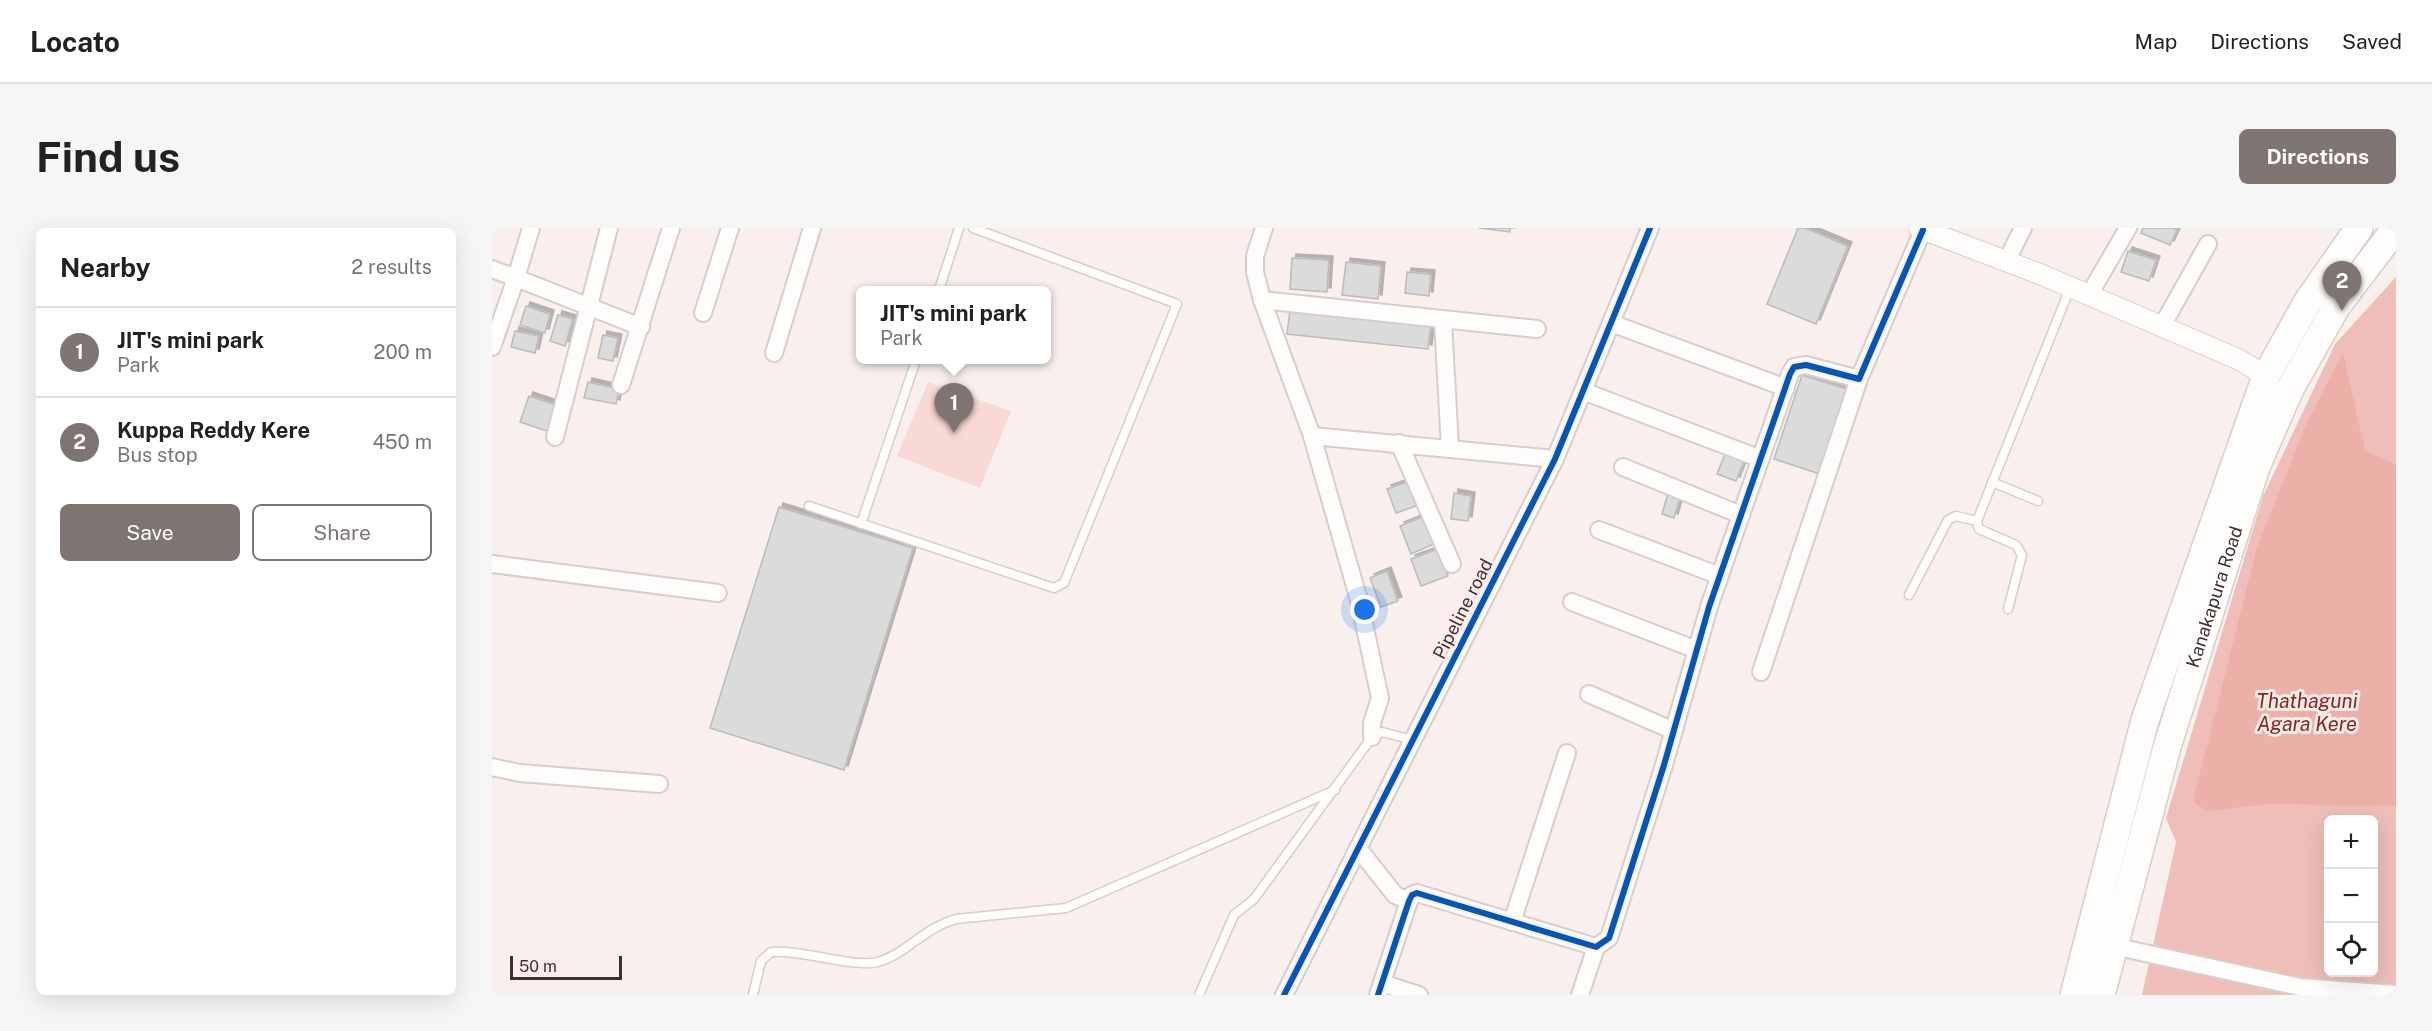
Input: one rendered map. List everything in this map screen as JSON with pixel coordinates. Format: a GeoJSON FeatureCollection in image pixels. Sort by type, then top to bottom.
{"type":"FeatureCollection","features":[{"type":"Feature","properties":{"kind":"highway","name":"Kanakapura Road"},"geometry":{"type":"LineString","coordinates":[[2074,995],[2145,720],[2266,376],[2308,301],[2358,228]]}},
{"type":"Feature","properties":{"kind":"highway","name":"Kanakapura Road"},"geometry":{"type":"LineString","coordinates":[[2101,995],[2167,747],[2256,467],[2290,389],[2336,307],[2384,232]]}},
{"type":"Feature","properties":{"kind":"street"},"geometry":{"type":"LineString","coordinates":[[492,347],[531,228]]}},
{"type":"Feature","properties":{"kind":"street"},"geometry":{"type":"LineString","coordinates":[[555,437],[609,228]]}},
{"type":"Feature","properties":{"kind":"street"},"geometry":{"type":"LineString","coordinates":[[621,385],[671,228]]}},
{"type":"Feature","properties":{"kind":"street"},"geometry":{"type":"LineString","coordinates":[[703,313],[730,228]]}},
{"type":"Feature","properties":{"kind":"street"},"geometry":{"type":"LineString","coordinates":[[774,353],[812,228]]}},
{"type":"Feature","properties":{"kind":"street"},"geometry":{"type":"LineString","coordinates":[[1264,228],[1254,264],[1262,300],[1312,436],[1359,600],[1380,698],[1372,723],[1372,737]]}},
{"type":"Feature","properties":{"kind":"street","name":"Pipeline road"},"geometry":{"type":"LineString","coordinates":[[1284,995],[1555,459],[1650,228]]}},
{"type":"Feature","properties":{"kind":"street"},"geometry":{"type":"LineString","coordinates":[[2006,261],[2023,228]]}},
{"type":"Feature","properties":{"kind":"street"},"geometry":{"type":"LineString","coordinates":[[2090,295],[2128,228]]}},
{"type":"Feature","properties":{"kind":"street"},"geometry":{"type":"LineString","coordinates":[[1761,672],[1859,379],[1921,229],[2090,295],[2240,360],[2266,376]]}},
{"type":"Feature","properties":{"kind":"street"},"geometry":{"type":"LineString","coordinates":[[2162,327],[2208,244]]}},
{"type":"Feature","properties":{"kind":"street"},"geometry":{"type":"LineString","coordinates":[[492,269],[641,327]]}},
{"type":"Feature","properties":{"kind":"street"},"geometry":{"type":"LineString","coordinates":[[1262,300],[1443,321],[1537,329]]}},
{"type":"Feature","properties":{"kind":"street"},"geometry":{"type":"LineString","coordinates":[[1443,321],[1450,448]]}},
{"type":"Feature","properties":{"kind":"street"},"geometry":{"type":"LineString","coordinates":[[1611,323],[1786,388]]}},
{"type":"Feature","properties":{"kind":"street"},"geometry":{"type":"LineString","coordinates":[[1581,995],[1596,947],[1609,938],[1720,576],[1794,367],[1806,365],[1859,379]]}},
{"type":"Feature","properties":{"kind":"street"},"geometry":{"type":"LineString","coordinates":[[1583,391],[1761,459]]}},
{"type":"Feature","properties":{"kind":"street"},"geometry":{"type":"LineString","coordinates":[[1312,436],[1555,459]]}},
{"type":"Feature","properties":{"kind":"street"},"geometry":{"type":"LineString","coordinates":[[1399,443],[1452,564]]}},
{"type":"Feature","properties":{"kind":"street"},"geometry":{"type":"LineString","coordinates":[[1623,467],[1741,515]]}},
{"type":"Feature","properties":{"kind":"street"},"geometry":{"type":"LineString","coordinates":[[1599,530],[1720,576]]}},
{"type":"Feature","properties":{"kind":"street"},"geometry":{"type":"LineString","coordinates":[[492,564],[718,592]]}},
{"type":"Feature","properties":{"kind":"street"},"geometry":{"type":"LineString","coordinates":[[1572,602],[1697,650]]}},
{"type":"Feature","properties":{"kind":"street"},"geometry":{"type":"LineString","coordinates":[[1589,693],[1674,731]]}},
{"type":"Feature","properties":{"kind":"street"},"geometry":{"type":"LineString","coordinates":[[1512,922],[1567,753]]}},
{"type":"Feature","properties":{"kind":"street"},"geometry":{"type":"LineString","coordinates":[[492,766],[520,773],[659,784]]}},
{"type":"Feature","properties":{"kind":"street"},"geometry":{"type":"LineString","coordinates":[[1358,848],[1395,895],[1409,901]]}},
{"type":"Feature","properties":{"kind":"street"},"geometry":{"type":"LineString","coordinates":[[1419,995],[1380,989],[1409,901],[1412,895],[1417,893],[1596,947]]}},
{"type":"Feature","properties":{"kind":"street"},"geometry":{"type":"LineString","coordinates":[[2113,946],[2300,987],[2396,994]]}},
{"type":"Feature","properties":{"kind":"lane"},"geometry":{"type":"LineString","coordinates":[[941,286],[959,228]]}},
{"type":"Feature","properties":{"kind":"lane"},"geometry":{"type":"LineString","coordinates":[[809,506],[1054,588],[1059,587],[1068,572],[1177,308],[1173,301],[973,228]]}},
{"type":"Feature","properties":{"kind":"lane"},"geometry":{"type":"LineString","coordinates":[[2008,609],[2022,555],[2016,545],[1979,529],[1977,521],[2070,287]]}},
{"type":"Feature","properties":{"kind":"lane"},"geometry":{"type":"LineString","coordinates":[[861,524],[915,364]]}},
{"type":"Feature","properties":{"kind":"lane"},"geometry":{"type":"LineString","coordinates":[[1992,482],[2038,501]]}},
{"type":"Feature","properties":{"kind":"lane"},"geometry":{"type":"LineString","coordinates":[[1909,595],[1948,520],[1956,516],[1977,521]]}},
{"type":"Feature","properties":{"kind":"lane"},"geometry":{"type":"LineString","coordinates":[[1199,995],[1238,910],[1254,899],[1372,737],[1382,732],[1413,740]]}},
{"type":"Feature","properties":{"kind":"lane"},"geometry":{"type":"LineString","coordinates":[[753,995],[761,961],[771,952],[877,962],[898,952],[942,923],[1057,911],[1335,790]]}},
{"type":"Feature","properties":{"kind":"shaded area"},"geometry":{"type":"Polygon","coordinates":[[[2396,277],[2396,995],[2142,995],[2176,842],[2166,818],[2263,496],[2335,344],[2396,277]]]}},
{"type":"Feature","properties":{"kind":"shaded area"},"geometry":{"type":"Polygon","coordinates":[[[928,382],[1011,411],[980,488],[897,456],[928,382]]]}},
{"type":"Feature","properties":{"kind":"water","name":"Thathaguni Agara Kere"},"geometry":{"type":"Polygon","coordinates":[[[2343,353],[2365,450],[2396,465],[2396,806],[2271,804],[2206,811],[2193,801],[2257,547],[2305,427],[2343,353]]]}},
{"type":"Feature","properties":{"kind":"building"},"geometry":{"type":"Polygon","coordinates":[[[1479,228],[1510,228],[1510,232],[1479,228]]]}},
{"type":"Feature","properties":{"kind":"building"},"geometry":{"type":"Polygon","coordinates":[[[1798,228],[1805,228],[1848,246],[1816,324],[1767,304],[1798,228]]]}},
{"type":"Feature","properties":{"kind":"building"},"geometry":{"type":"Polygon","coordinates":[[[2143,228],[2177,230],[2170,245],[2141,233],[2143,228]]]}},
{"type":"Feature","properties":{"kind":"building"},"geometry":{"type":"Polygon","coordinates":[[[2128,251],[2156,260],[2149,281],[2121,272],[2128,251]]]}},
{"type":"Feature","properties":{"kind":"building"},"geometry":{"type":"Polygon","coordinates":[[[1292,258],[1329,260],[1327,292],[1290,289],[1292,258]]]}},
{"type":"Feature","properties":{"kind":"building"},"geometry":{"type":"Polygon","coordinates":[[[1346,262],[1381,266],[1378,299],[1342,295],[1346,262]]]}},
{"type":"Feature","properties":{"kind":"building"},"geometry":{"type":"Polygon","coordinates":[[[1407,272],[1431,274],[1429,296],[1405,293],[1407,272]]]}},
{"type":"Feature","properties":{"kind":"building"},"geometry":{"type":"Polygon","coordinates":[[[526,306],[550,314],[545,333],[520,325],[526,306]]]}},
{"type":"Feature","properties":{"kind":"building"},"geometry":{"type":"Polygon","coordinates":[[[1290,310],[1431,324],[1428,349],[1287,334],[1290,310]]]}},
{"type":"Feature","properties":{"kind":"building"},"geometry":{"type":"Polygon","coordinates":[[[558,315],[573,319],[565,346],[550,341],[558,315]]]}},
{"type":"Feature","properties":{"kind":"building"},"geometry":{"type":"Polygon","coordinates":[[[515,331],[539,336],[535,353],[511,347],[515,331]]]}},
{"type":"Feature","properties":{"kind":"building"},"geometry":{"type":"Polygon","coordinates":[[[603,335],[618,338],[613,361],[598,358],[603,335]]]}},
{"type":"Feature","properties":{"kind":"building"},"geometry":{"type":"Polygon","coordinates":[[[1802,375],[1850,390],[1823,475],[1774,459],[1802,375]]]}},
{"type":"Feature","properties":{"kind":"building"},"geometry":{"type":"Polygon","coordinates":[[[588,382],[619,389],[616,404],[584,398],[588,382]]]}},
{"type":"Feature","properties":{"kind":"building"},"geometry":{"type":"Polygon","coordinates":[[[529,396],[559,406],[550,432],[520,422],[529,396]]]}},
{"type":"Feature","properties":{"kind":"building"},"geometry":{"type":"Polygon","coordinates":[[[1725,454],[1744,461],[1736,481],[1717,474],[1725,454]]]}},
{"type":"Feature","properties":{"kind":"building"},"geometry":{"type":"Polygon","coordinates":[[[1407,482],[1416,506],[1396,513],[1387,489],[1407,482]]]}},
{"type":"Feature","properties":{"kind":"building"},"geometry":{"type":"Polygon","coordinates":[[[1454,493],[1471,496],[1468,521],[1451,519],[1454,493]]]}},
{"type":"Feature","properties":{"kind":"building"},"geometry":{"type":"Polygon","coordinates":[[[1668,493],[1680,497],[1674,518],[1662,514],[1668,493]]]}},
{"type":"Feature","properties":{"kind":"building"},"geometry":{"type":"Polygon","coordinates":[[[779,507],[913,548],[844,770],[710,728],[779,507]]]}},
{"type":"Feature","properties":{"kind":"building"},"geometry":{"type":"Polygon","coordinates":[[[1425,516],[1436,543],[1411,554],[1400,526],[1425,516]]]}},
{"type":"Feature","properties":{"kind":"building"},"geometry":{"type":"Polygon","coordinates":[[[1438,549],[1448,576],[1421,586],[1411,559],[1438,549]]]}},
{"type":"Feature","properties":{"kind":"building"},"geometry":{"type":"Polygon","coordinates":[[[1387,571],[1398,601],[1381,607],[1370,578],[1387,571]]]}},
{"type":"Feature","properties":{"kind":"cycle path"},"geometry":{"type":"LineString","coordinates":[[1284,995],[1555,459],[1650,228]]}},
{"type":"Feature","properties":{"kind":"cycle path"},"geometry":{"type":"LineString","coordinates":[[1378,995],[1409,901],[1412,895],[1417,893],[1596,947],[1609,938],[1664,765],[1709,607],[1790,374],[1794,367],[1806,365],[1859,379],[1923,230]]}},
{"type":"Feature","properties":{"kind":"place","name":"Kuppa Reddy Kere"},"geometry":{"type":"Point","coordinates":[2342,311]}},
{"type":"Feature","properties":{"kind":"place","name":"JIT's mini park"},"geometry":{"type":"Point","coordinates":[954,433]}}]}
